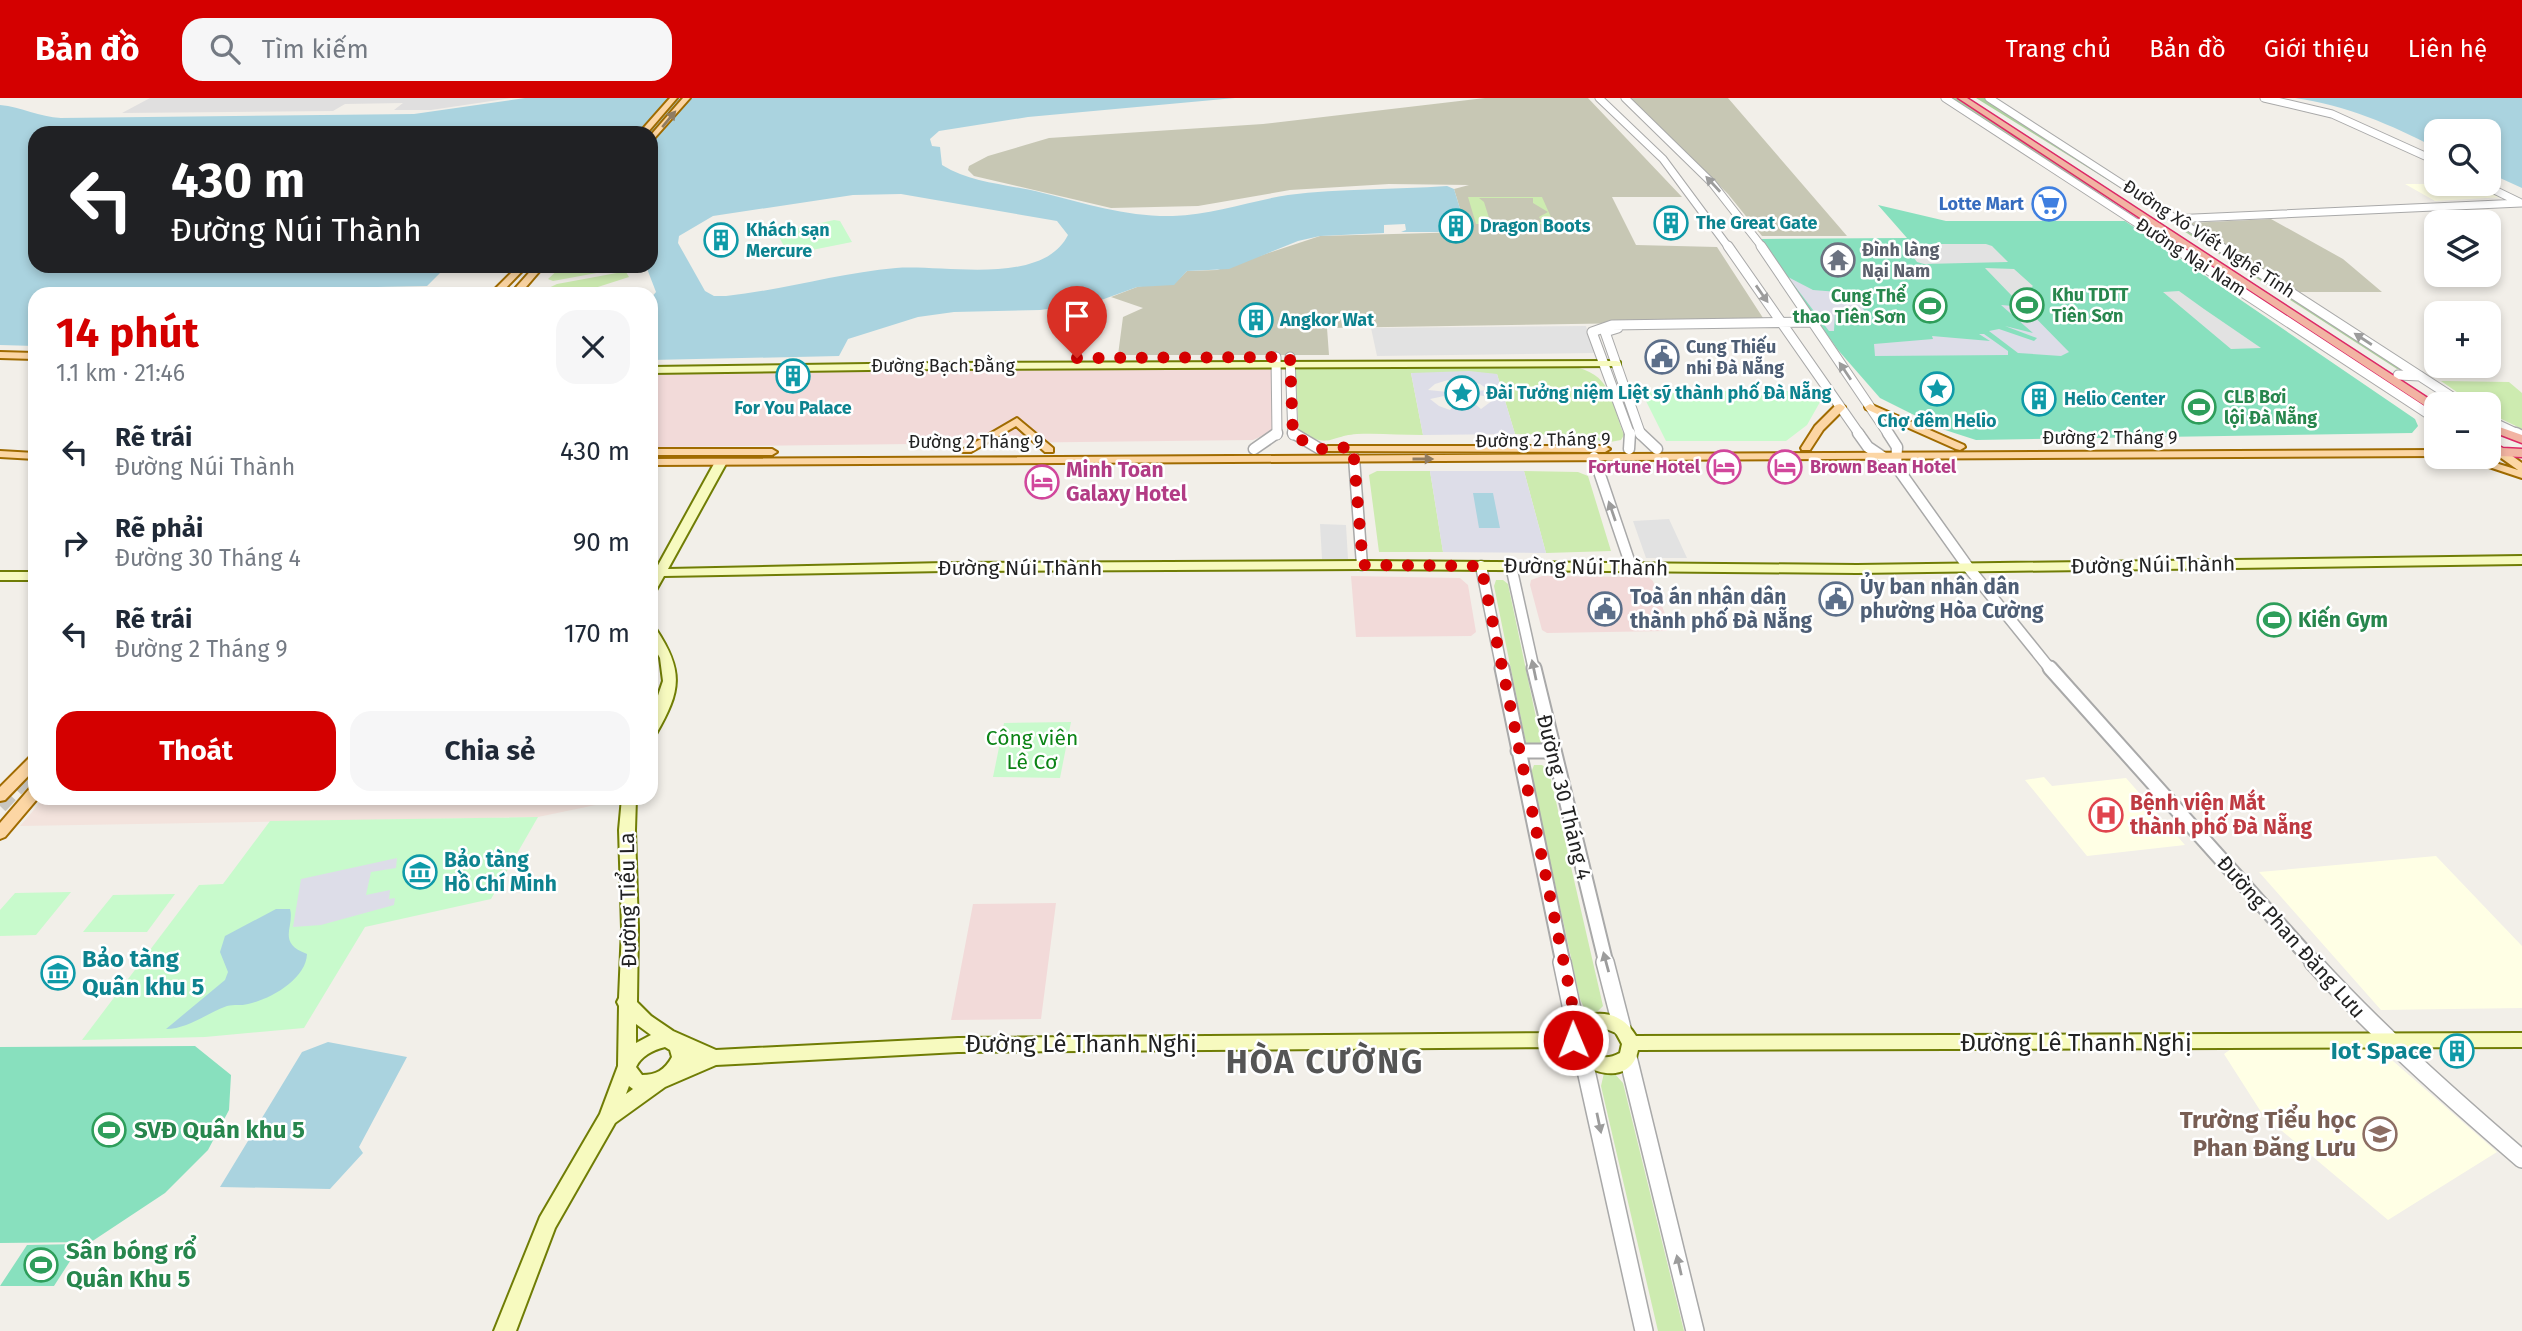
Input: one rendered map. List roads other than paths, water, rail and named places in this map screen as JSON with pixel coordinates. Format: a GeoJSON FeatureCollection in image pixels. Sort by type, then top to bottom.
{"type":"FeatureCollection","features":[{"type":"Feature","properties":{"kind":"highway","name":"Đường Xô Viết Nghệ Tĩnh"},"geometry":{"type":"LineString","coordinates":[[1962,98],[2398,375],[2424,395]]}},
{"type":"Feature","properties":{"kind":"highway","name":"Đường Xô Viết Nghệ Tĩnh"},"geometry":{"type":"LineString","coordinates":[[1971,98],[2373,367],[2424,397]]}},
{"type":"Feature","properties":{"kind":"highway"},"geometry":{"type":"LineString","coordinates":[[2326,346],[2373,367]]}},
{"type":"Feature","properties":{"kind":"highway"},"geometry":{"type":"LineString","coordinates":[[2501,431],[2522,438]]}},
{"type":"Feature","properties":{"kind":"highway"},"geometry":{"type":"LineString","coordinates":[[2501,450],[2521,452]]}},
{"type":"Feature","properties":{"kind":"main road"},"geometry":{"type":"LineString","coordinates":[[649,126],[674,98]]}},
{"type":"Feature","properties":{"kind":"main road"},"geometry":{"type":"LineString","coordinates":[[658,133],[687,98]]}},
{"type":"Feature","properties":{"kind":"main road"},"geometry":{"type":"LineString","coordinates":[[502,287],[517,273]]}},
{"type":"Feature","properties":{"kind":"main road"},"geometry":{"type":"LineString","coordinates":[[520,287],[533,273]]}},
{"type":"Feature","properties":{"kind":"main road"},"geometry":{"type":"LineString","coordinates":[[517,287],[530,276]]}},
{"type":"Feature","properties":{"kind":"main road"},"geometry":{"type":"LineString","coordinates":[[505,287],[513,277]]}},
{"type":"Feature","properties":{"kind":"main road"},"geometry":{"type":"LineString","coordinates":[[0,355],[28,356]]}},
{"type":"Feature","properties":{"kind":"main road","name":"Đường Bạch Đằng"},"geometry":{"type":"LineString","coordinates":[[658,363],[1615,360]]}},
{"type":"Feature","properties":{"kind":"main road","name":"Đường Bạch Đằng"},"geometry":{"type":"LineString","coordinates":[[658,369],[696,364]]}},
{"type":"Feature","properties":{"kind":"main road"},"geometry":{"type":"LineString","coordinates":[[1806,448],[1832,412],[1840,407]]}},
{"type":"Feature","properties":{"kind":"main road"},"geometry":{"type":"LineString","coordinates":[[1870,407],[1961,447]]}},
{"type":"Feature","properties":{"kind":"main road"},"geometry":{"type":"LineString","coordinates":[[967,450],[1017,421],[1049,450]]}},
{"type":"Feature","properties":{"kind":"main road"},"geometry":{"type":"LineString","coordinates":[[0,446],[28,449]]}},
{"type":"Feature","properties":{"kind":"main road","name":"Đường 2 Tháng 9"},"geometry":{"type":"LineString","coordinates":[[1593,453],[1629,449],[1868,447],[1896,457],[1961,447],[2424,446]]}},
{"type":"Feature","properties":{"kind":"main road","name":"Đường 2 Tháng 9"},"geometry":{"type":"LineString","coordinates":[[658,457],[721,462],[1009,455],[1354,453],[1896,457],[2424,446]]}},
{"type":"Feature","properties":{"kind":"main road","name":"Đường 2 Tháng 9"},"geometry":{"type":"LineString","coordinates":[[658,457],[967,450],[1009,455],[1049,450],[1321,449],[1354,453]]}},
{"type":"Feature","properties":{"kind":"main road"},"geometry":{"type":"LineString","coordinates":[[0,454],[28,451]]}},
{"type":"Feature","properties":{"kind":"main road"},"geometry":{"type":"LineString","coordinates":[[2501,452],[2522,468]]}},
{"type":"Feature","properties":{"kind":"main road"},"geometry":{"type":"LineString","coordinates":[[658,570],[721,462]]}},
{"type":"Feature","properties":{"kind":"main road"},"geometry":{"type":"LineString","coordinates":[[2501,468],[2522,475]]}},
{"type":"Feature","properties":{"kind":"main road","name":"Đường Núi Thành"},"geometry":{"type":"LineString","coordinates":[[658,573],[1363,565],[1631,566],[1656,569],[1968,567],[2522,560]]}},
{"type":"Feature","properties":{"kind":"main road"},"geometry":{"type":"LineString","coordinates":[[0,576],[28,576]]}},
{"type":"Feature","properties":{"kind":"main road"},"geometry":{"type":"LineString","coordinates":[[658,641],[666,652],[671,673],[658,711]]}},
{"type":"Feature","properties":{"kind":"main road"},"geometry":{"type":"LineString","coordinates":[[0,796],[28,767]]}},
{"type":"Feature","properties":{"kind":"main road"},"geometry":{"type":"LineString","coordinates":[[1,829],[28,800]]}},
{"type":"Feature","properties":{"kind":"main road","name":"Đường Tiểu La"},"geometry":{"type":"LineString","coordinates":[[505,1331],[547,1224],[608,1117],[627,1068],[626,1002],[631,966],[627,837],[629,805]]}},
{"type":"Feature","properties":{"kind":"main road"},"geometry":{"type":"LineString","coordinates":[[626,1002],[648,1026],[672,1041],[681,1050],[681,1057],[674,1071],[659,1081],[636,1082],[627,1068],[630,1058],[641,1047],[657,1040],[672,1041]]}},
{"type":"Feature","properties":{"kind":"main road"},"geometry":{"type":"LineString","coordinates":[[1600,1019],[1627,1043],[1607,1066],[1583,1057],[1574,1034],[1586,1020],[1600,1019]]}},
{"type":"Feature","properties":{"kind":"main road","name":"Đường Lê Thanh Nghị"},"geometry":{"type":"LineString","coordinates":[[659,1081],[715,1058],[946,1045],[1574,1034]]}},
{"type":"Feature","properties":{"kind":"main road","name":"Đường Lê Thanh Nghị"},"geometry":{"type":"LineString","coordinates":[[1627,1043],[2522,1040]]}},
{"type":"Feature","properties":{"kind":"main road","name":"Đường Lê Thanh Nghị"},"geometry":{"type":"LineString","coordinates":[[672,1041],[715,1058]]}},
{"type":"Feature","properties":{"kind":"main road","name":"Đường Tiểu La"},"geometry":{"type":"LineString","coordinates":[[608,1117],[659,1081]]}},
{"type":"Feature","properties":{"kind":"street"},"geometry":{"type":"LineString","coordinates":[[1599,98],[1671,168],[1868,447],[1881,457]]}},
{"type":"Feature","properties":{"kind":"street","name":"Đường Phan Đăng Lưu"},"geometry":{"type":"LineString","coordinates":[[1625,98],[1722,195],[1870,407],[1896,457],[1968,567],[2099,727],[2387,1041],[2522,1159]]}},
{"type":"Feature","properties":{"kind":"street","name":"Đường Nại Nam"},"geometry":{"type":"LineString","coordinates":[[1945,98],[2424,410]]}},
{"type":"Feature","properties":{"kind":"street"},"geometry":{"type":"LineString","coordinates":[[1989,98],[2445,392]]}},
{"type":"Feature","properties":{"kind":"street"},"geometry":{"type":"LineString","coordinates":[[2264,98],[2310,106],[2346,117],[2424,155]]}},
{"type":"Feature","properties":{"kind":"street"},"geometry":{"type":"LineString","coordinates":[[2501,193],[2522,203]]}},
{"type":"Feature","properties":{"kind":"street"},"geometry":{"type":"LineString","coordinates":[[2135,220],[2522,203]]}},
{"type":"Feature","properties":{"kind":"street"},"geometry":{"type":"LineString","coordinates":[[1657,449],[1640,434],[1605,332],[1615,328],[1783,324]]}},
{"type":"Feature","properties":{"kind":"street"},"geometry":{"type":"LineString","coordinates":[[1629,449],[1630,433],[1600,360],[1592,332],[1606,325],[1814,324]]}},
{"type":"Feature","properties":{"kind":"street"},"geometry":{"type":"LineString","coordinates":[[1254,449],[1277,435],[1276,360]]}},
{"type":"Feature","properties":{"kind":"street"},"geometry":{"type":"LineString","coordinates":[[1290,360],[1293,436],[1321,449]]}},
{"type":"Feature","properties":{"kind":"street"},"geometry":{"type":"LineString","coordinates":[[2398,375],[2420,376]]}},
{"type":"Feature","properties":{"kind":"street"},"geometry":{"type":"LineString","coordinates":[[1277,391],[1291,391]]}},
{"type":"Feature","properties":{"kind":"street"},"geometry":{"type":"LineString","coordinates":[[2501,427],[2522,438]]}},
{"type":"Feature","properties":{"kind":"street"},"geometry":{"type":"LineString","coordinates":[[1354,453],[1363,565]]}},
{"type":"Feature","properties":{"kind":"street"},"geometry":{"type":"LineString","coordinates":[[1593,453],[1631,566]]}},
{"type":"Feature","properties":{"kind":"street","name":"Đường 30 Tháng 4"},"geometry":{"type":"LineString","coordinates":[[1481,566],[1574,1034]]}},
{"type":"Feature","properties":{"kind":"street","name":"Đường 30 Tháng 4"},"geometry":{"type":"LineString","coordinates":[[1511,566],[1552,751],[1627,1043],[1695,1331]]}},
{"type":"Feature","properties":{"kind":"street"},"geometry":{"type":"LineString","coordinates":[[1518,751],[1552,751]]}},
{"type":"Feature","properties":{"kind":"street"},"geometry":{"type":"LineString","coordinates":[[1583,1057],[1644,1331]]}},
{"type":"Feature","properties":{"kind":"water"},"geometry":{"type":"Polygon","coordinates":[[[525,98],[1235,98],[1028,117],[939,131],[930,139],[932,146],[940,147],[942,165],[966,176],[1107,209],[1156,216],[1187,215],[1288,195],[1447,186],[1454,189],[1467,232],[1401,232],[1406,230],[1405,224],[1384,225],[1384,233],[1320,236],[1298,241],[1229,269],[1187,271],[1174,285],[1137,287],[1093,303],[1040,310],[954,312],[918,317],[848,339],[839,356],[658,360],[658,287],[654,287],[649,273],[658,273],[658,126],[28,126],[28,273],[440,273],[427,286],[28,287],[28,346],[0,345],[0,105],[61,118],[414,114],[525,98]],[[901,194],[853,195],[713,216],[679,236],[678,243],[705,291],[714,296],[726,296],[896,268],[990,270],[1014,267],[1037,262],[1055,251],[1068,235],[1057,221],[901,194]]]}},
{"type":"Feature","properties":{"kind":"water"},"geometry":{"type":"Polygon","coordinates":[[[2295,98],[2522,98],[2522,188],[2501,178],[2501,119],[2424,119],[2424,142],[2368,117],[2295,98]]]}},
{"type":"Feature","properties":{"kind":"water"},"geometry":{"type":"Polygon","coordinates":[[[1473,493],[1493,493],[1500,528],[1479,528],[1473,493]]]}},
{"type":"Feature","properties":{"kind":"water"},"geometry":{"type":"Polygon","coordinates":[[[276,909],[290,909],[289,939],[298,950],[307,954],[301,972],[277,993],[245,1005],[227,1006],[190,1024],[166,1029],[225,980],[228,972],[220,952],[225,936],[276,909]]]}},
{"type":"Feature","properties":{"kind":"water"},"geometry":{"type":"Polygon","coordinates":[[[328,1042],[407,1057],[359,1147],[363,1153],[330,1189],[220,1187],[302,1052],[328,1042]]]}},
{"type":"Feature","properties":{"kind":"tunnel"},"geometry":{"type":"LineString","coordinates":[[0,806],[28,776]]}},
{"type":"Feature","properties":{"kind":"place","name":"Lotte Mart"},"geometry":{"type":"Point","coordinates":[2049,204]}},
{"type":"Feature","properties":{"kind":"place","name":"The Great Gate"},"geometry":{"type":"Point","coordinates":[1671,223]}},
{"type":"Feature","properties":{"kind":"place","name":"Dragon Boots"},"geometry":{"type":"Point","coordinates":[1456,226]}},
{"type":"Feature","properties":{"kind":"place","name":"Khách sạn Mercure"},"geometry":{"type":"Point","coordinates":[721,240]}},
{"type":"Feature","properties":{"kind":"place","name":"Đình làng Nại Nam"},"geometry":{"type":"Point","coordinates":[1838,260]}},
{"type":"Feature","properties":{"kind":"place","name":"Khu TDTT Tiên Sơn"},"geometry":{"type":"Point","coordinates":[2027,305]}},
{"type":"Feature","properties":{"kind":"place","name":"Cung Thể thao Tiên Sơn"},"geometry":{"type":"Point","coordinates":[1930,306]}},
{"type":"Feature","properties":{"kind":"place","name":"Angkor Wat"},"geometry":{"type":"Point","coordinates":[1256,320]}},
{"type":"Feature","properties":{"kind":"place","name":"Cung Thiếu nhi Đà Nẵng"},"geometry":{"type":"Point","coordinates":[1662,357]}},
{"type":"Feature","properties":{"kind":"place","name":"For You Palace"},"geometry":{"type":"Point","coordinates":[793,376]}},
{"type":"Feature","properties":{"kind":"place","name":"Chợ đêm Helio"},"geometry":{"type":"Point","coordinates":[1937,389]}},
{"type":"Feature","properties":{"kind":"place","name":"Đài Tưởng niệm Liệt sỹ thành phố Đà Nẵng"},"geometry":{"type":"Point","coordinates":[1462,393]}},
{"type":"Feature","properties":{"kind":"place","name":"Helio Center"},"geometry":{"type":"Point","coordinates":[2039,399]}},
{"type":"Feature","properties":{"kind":"place","name":"CLB Bơi lội Đà Nẵng"},"geometry":{"type":"Point","coordinates":[2199,407]}},
{"type":"Feature","properties":{"kind":"place","name":"Fortune Hotel"},"geometry":{"type":"Point","coordinates":[1724,467]}},
{"type":"Feature","properties":{"kind":"place","name":"Brown Bean Hotel"},"geometry":{"type":"Point","coordinates":[1785,467]}},
{"type":"Feature","properties":{"kind":"place","name":"Minh Toan Galaxy Hotel"},"geometry":{"type":"Point","coordinates":[1042,482]}},
{"type":"Feature","properties":{"kind":"place","name":"Ủy ban nhân dân phường Hòa Cường"},"geometry":{"type":"Point","coordinates":[1836,599]}},
{"type":"Feature","properties":{"kind":"place","name":"Toà án nhân dân thành phố Đà Nẵng"},"geometry":{"type":"Point","coordinates":[1605,609]}},
{"type":"Feature","properties":{"kind":"place","name":"Kiến Gym"},"geometry":{"type":"Point","coordinates":[2274,620]}},
{"type":"Feature","properties":{"kind":"place","name":"Bệnh viện Mắt thành phố Đà Nẵng"},"geometry":{"type":"Point","coordinates":[2106,815]}},
{"type":"Feature","properties":{"kind":"place","name":"Bảo tàng Hồ Chí Minh"},"geometry":{"type":"Point","coordinates":[420,872]}},
{"type":"Feature","properties":{"kind":"place","name":"Bảo tàng Quân khu 5"},"geometry":{"type":"Point","coordinates":[58,973]}},
{"type":"Feature","properties":{"kind":"place","name":"Iot Space"},"geometry":{"type":"Point","coordinates":[2457,1051]}},
{"type":"Feature","properties":{"kind":"place","name":"SVĐ Quân khu 5"},"geometry":{"type":"Point","coordinates":[109,1130]}},
{"type":"Feature","properties":{"kind":"place","name":"Trường Tiểu học Phan Đăng Lưu"},"geometry":{"type":"Point","coordinates":[2380,1134]}},
{"type":"Feature","properties":{"kind":"place","name":"Sân bóng rổ Quân Khu 5"},"geometry":{"type":"Point","coordinates":[41,1265]}},
{"type":"Feature","properties":{"kind":"district","name":"HÒA CƯỜNG"},"geometry":{"type":"Point","coordinates":[1325,1062]}},
{"type":"Feature","properties":{"kind":"park label","name":"Công viên Lê Cơ"},"geometry":{"type":"Point","coordinates":[1032,750]}}]}
